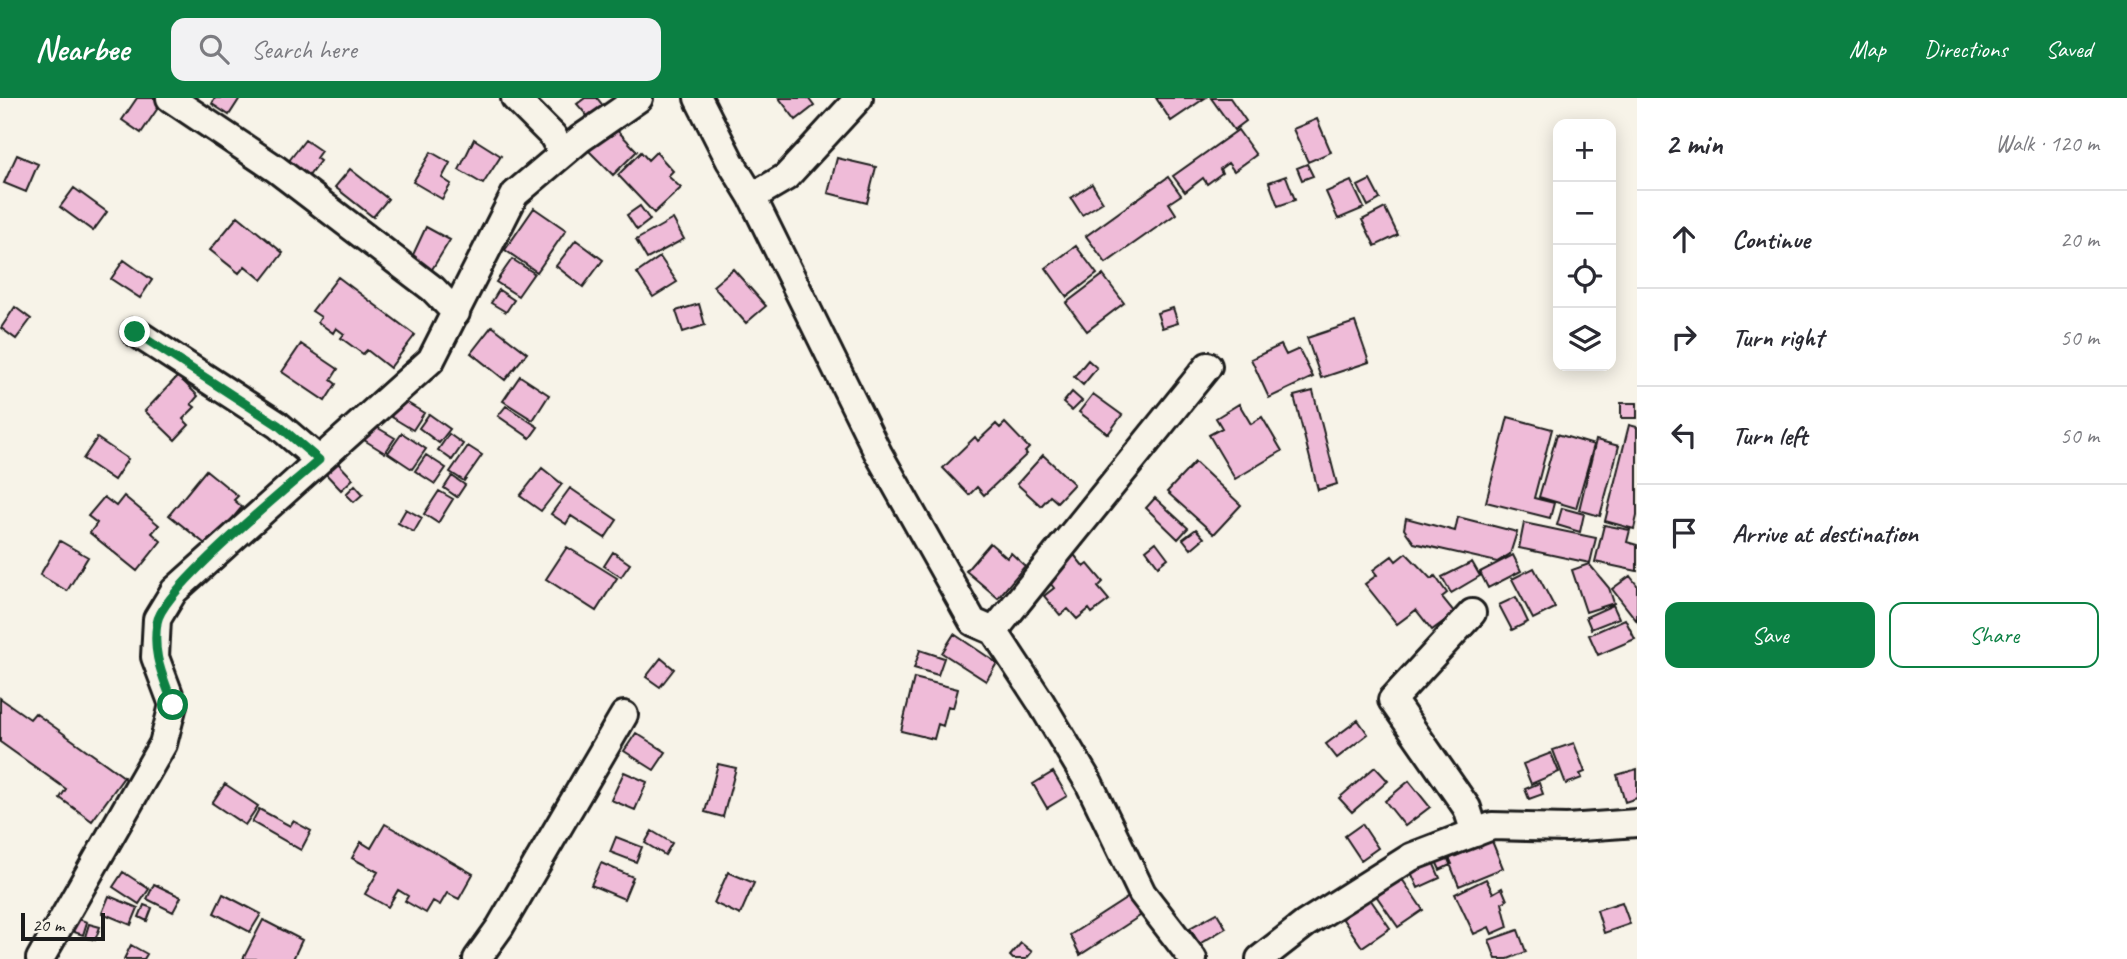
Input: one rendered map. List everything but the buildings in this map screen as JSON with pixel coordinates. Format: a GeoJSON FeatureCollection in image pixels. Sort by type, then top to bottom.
{"type":"FeatureCollection","features":[{"type":"Feature","properties":{"kind":"street"},"geometry":{"type":"LineString","coordinates":[[170,98],[276,169],[433,289],[456,313]]}},
{"type":"Feature","properties":{"kind":"street"},"geometry":{"type":"LineString","coordinates":[[515,98],[553,136],[562,153]]}},
{"type":"Feature","properties":{"kind":"street"},"geometry":{"type":"LineString","coordinates":[[40,959],[163,744],[173,705],[155,657],[157,619],[174,591],[431,360],[515,194],[562,153],[639,98]]}},
{"type":"Feature","properties":{"kind":"street"},"geometry":{"type":"LineString","coordinates":[[698,98],[752,197],[878,453],[973,622],[994,631],[1089,783],[1142,892],[1193,959]]}},
{"type":"Feature","properties":{"kind":"street"},"geometry":{"type":"LineString","coordinates":[[752,197],[786,177],[859,98]]}},
{"type":"Feature","properties":{"kind":"street"},"geometry":{"type":"LineString","coordinates":[[135,332],[278,425],[319,460]]}},
{"type":"Feature","properties":{"kind":"street"},"geometry":{"type":"LineString","coordinates":[[994,631],[1208,366]]}},
{"type":"Feature","properties":{"kind":"street"},"geometry":{"type":"LineString","coordinates":[[1472,613],[1392,699],[1467,808],[1475,833]]}},
{"type":"Feature","properties":{"kind":"street"},"geometry":{"type":"LineString","coordinates":[[477,959],[500,927],[624,715]]}},
{"type":"Feature","properties":{"kind":"street"},"geometry":{"type":"LineString","coordinates":[[1260,959],[1305,923],[1411,857],[1492,826],[1567,828],[1637,823]]}},
{"type":"Feature","properties":{"kind":"route"},"geometry":{"type":"LineString","coordinates":[[135,332],[278,425],[319,460],[174,591],[157,619],[155,657],[173,705]]}}]}
